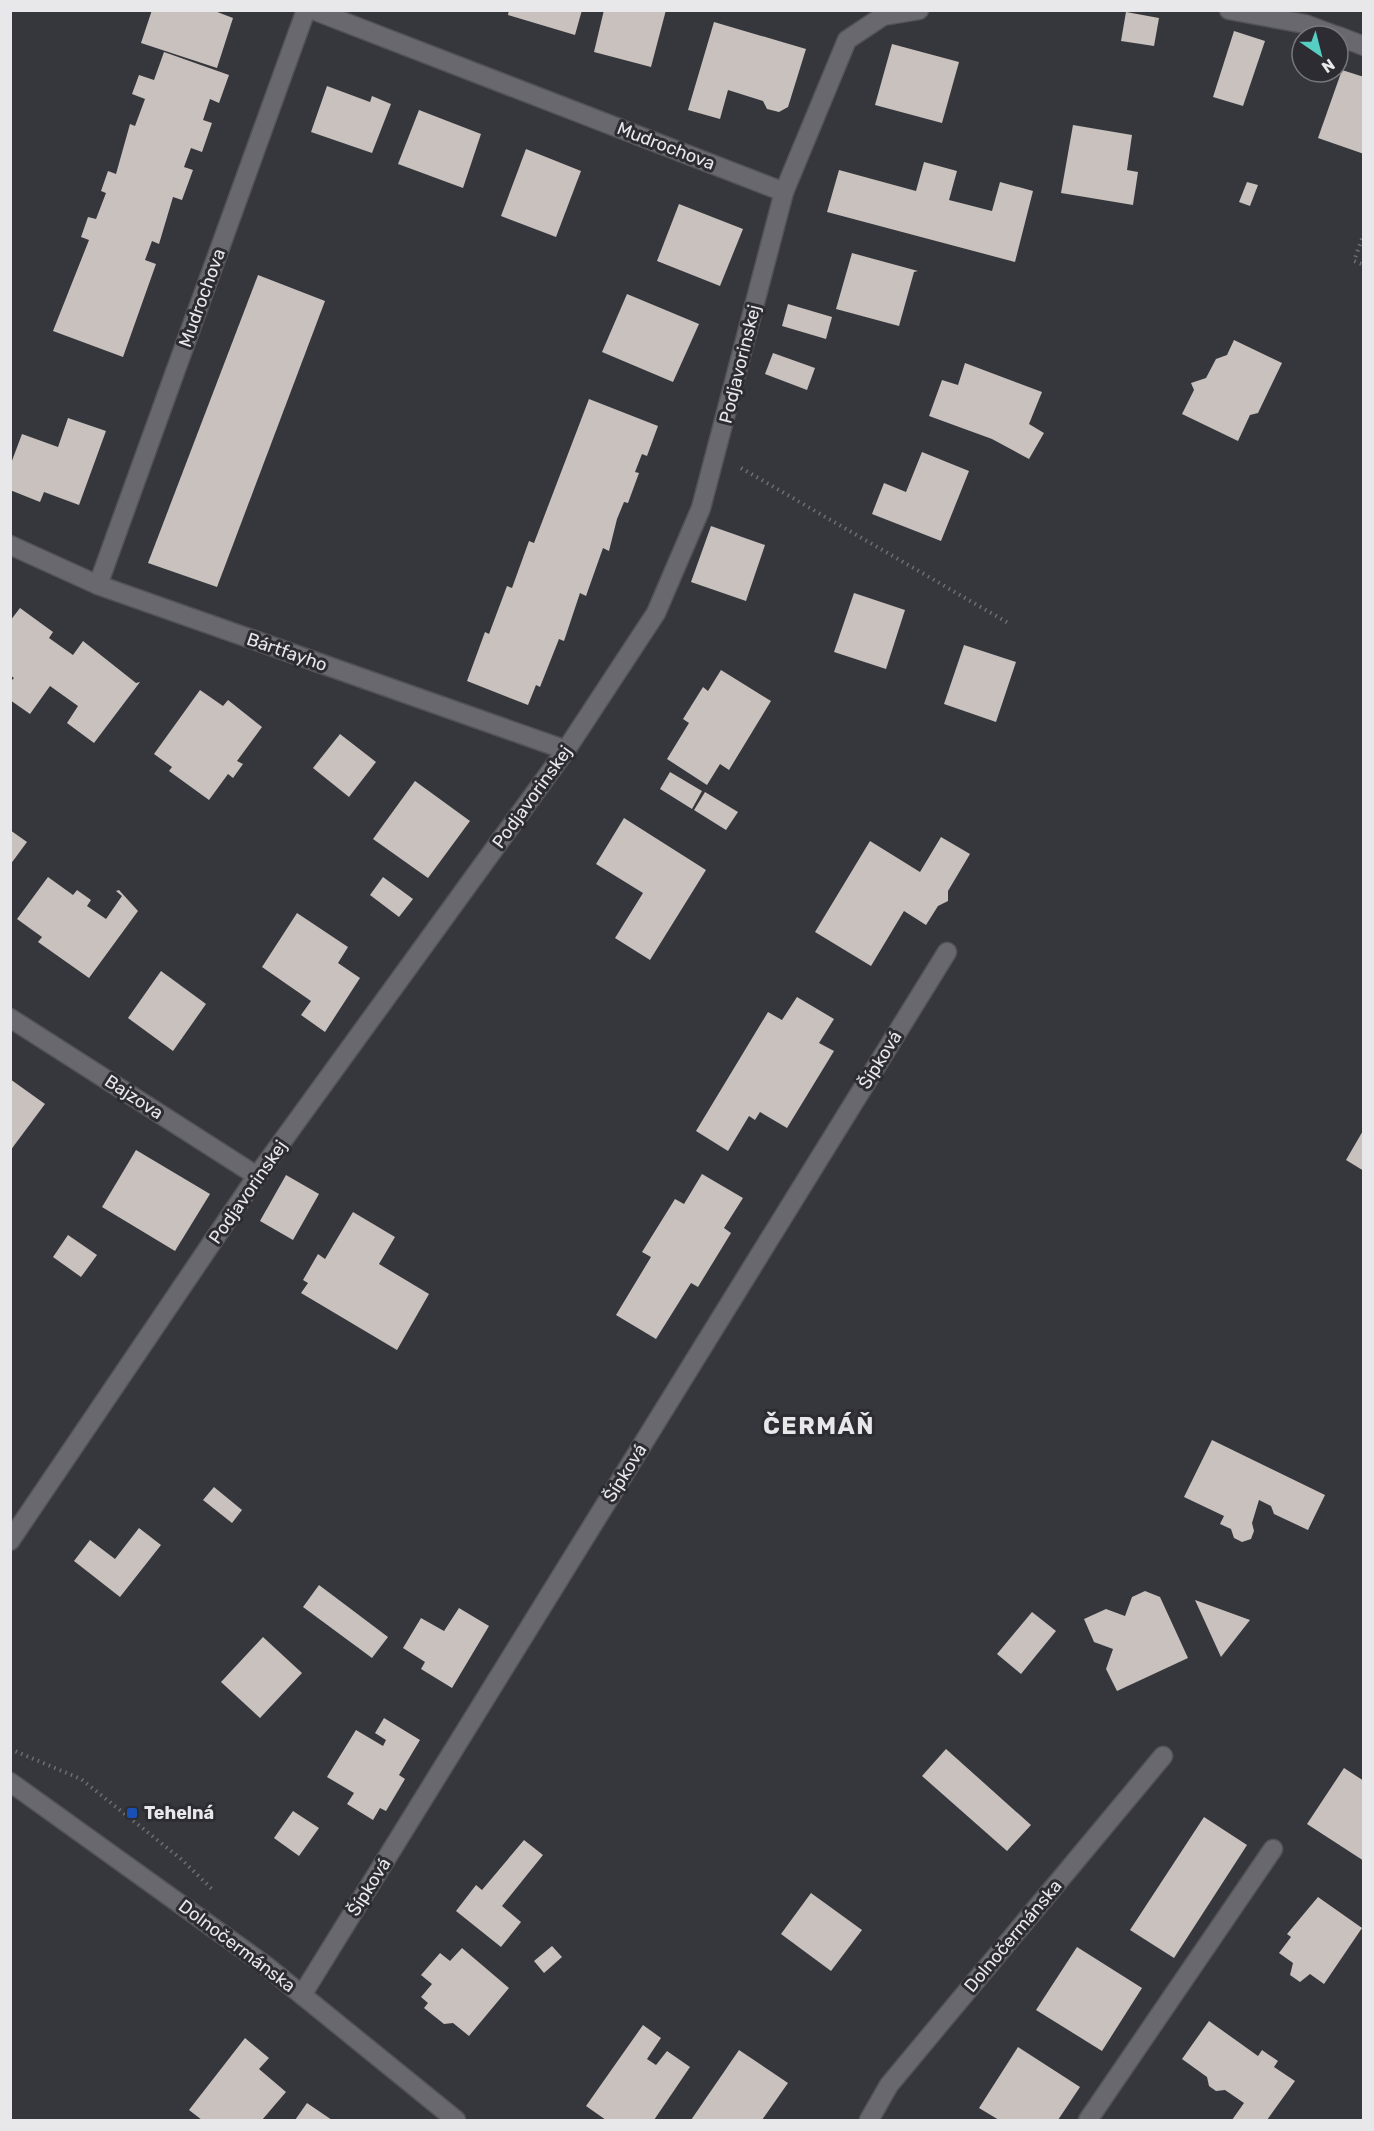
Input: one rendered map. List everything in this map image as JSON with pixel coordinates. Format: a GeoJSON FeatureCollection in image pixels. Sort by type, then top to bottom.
{"type":"FeatureCollection","features":[{"type":"Feature","properties":{"kind":"street","name":"Mudrochova"},"geometry":{"type":"LineString","coordinates":[[98,585],[306,10]]}},
{"type":"Feature","properties":{"kind":"street","name":"Mudrochova"},"geometry":{"type":"LineString","coordinates":[[313,10],[784,192]]}},
{"type":"Feature","properties":{"kind":"street","name":"Podjavorinskej"},"geometry":{"type":"LineString","coordinates":[[10,1541],[257,1176],[566,750],[656,613],[701,508],[784,192],[847,40],[883,16],[919,10]]}},
{"type":"Feature","properties":{"kind":"street"},"geometry":{"type":"LineString","coordinates":[[1229,10],[1306,17]]}},
{"type":"Feature","properties":{"kind":"street","name":"Bártfayho"},"geometry":{"type":"LineString","coordinates":[[10,545],[98,585],[566,750]]}},
{"type":"Feature","properties":{"kind":"street","name":"Šípková"},"geometry":{"type":"LineString","coordinates":[[302,1995],[947,952]]}},
{"type":"Feature","properties":{"kind":"street","name":"Bajzova"},"geometry":{"type":"LineString","coordinates":[[10,1018],[257,1176]]}},
{"type":"Feature","properties":{"kind":"street","name":"Dolnočermánska"},"geometry":{"type":"LineString","coordinates":[[869,2121],[889,2085],[1163,1756]]}},
{"type":"Feature","properties":{"kind":"street","name":"Dolnočermánska"},"geometry":{"type":"LineString","coordinates":[[10,1782],[265,1965],[456,2121]]}},
{"type":"Feature","properties":{"kind":"street"},"geometry":{"type":"LineString","coordinates":[[1088,2121],[1273,1849]]}},
{"type":"Feature","properties":{"kind":"path"},"geometry":{"type":"LineString","coordinates":[[1364,233],[1354,261],[1364,265]]}},
{"type":"Feature","properties":{"kind":"path"},"geometry":{"type":"LineString","coordinates":[[717,454],[1010,624]]}},
{"type":"Feature","properties":{"kind":"building"},"geometry":{"type":"Polygon","coordinates":[[[152,10],[212,10],[233,18],[217,68],[141,43],[152,10]]]}},
{"type":"Feature","properties":{"kind":"building"},"geometry":{"type":"Polygon","coordinates":[[[509,10],[582,10],[575,35],[508,15],[509,10]]]}},
{"type":"Feature","properties":{"kind":"building"},"geometry":{"type":"Polygon","coordinates":[[[604,10],[666,10],[651,67],[594,52],[604,10]]]}},
{"type":"Feature","properties":{"kind":"building"},"geometry":{"type":"Polygon","coordinates":[[[1126,12],[1159,18],[1154,46],[1121,41],[1126,12]]]}},
{"type":"Feature","properties":{"kind":"building"},"geometry":{"type":"Polygon","coordinates":[[[714,22],[806,49],[788,107],[779,112],[767,109],[763,101],[728,90],[720,119],[688,110],[714,22]]]}},
{"type":"Feature","properties":{"kind":"building"},"geometry":{"type":"Polygon","coordinates":[[[1234,31],[1265,41],[1243,106],[1213,97],[1234,31]]]}},
{"type":"Feature","properties":{"kind":"building"},"geometry":{"type":"Polygon","coordinates":[[[892,44],[959,62],[942,123],[875,105],[892,44]]]}},
{"type":"Feature","properties":{"kind":"building"},"geometry":{"type":"Polygon","coordinates":[[[164,52],[229,75],[219,103],[210,99],[203,120],[212,123],[202,152],[191,148],[184,167],[193,170],[182,200],[173,197],[159,244],[152,241],[145,260],[156,264],[123,357],[53,331],[89,240],[81,237],[88,217],[96,219],[106,193],[101,191],[108,171],[116,174],[130,124],[135,126],[145,99],[132,94],[139,75],[154,80],[164,52]]]}},
{"type":"Feature","properties":{"kind":"building"},"geometry":{"type":"Polygon","coordinates":[[[1350,73],[1364,77],[1364,154],[1318,138],[1337,84],[1350,84],[1350,73]]]}},
{"type":"Feature","properties":{"kind":"building"},"geometry":{"type":"Polygon","coordinates":[[[327,86],[370,102],[372,96],[391,104],[372,153],[311,132],[327,86]]]}},
{"type":"Feature","properties":{"kind":"building"},"geometry":{"type":"Polygon","coordinates":[[[419,110],[481,134],[463,188],[398,164],[419,110]]]}},
{"type":"Feature","properties":{"kind":"building"},"geometry":{"type":"Polygon","coordinates":[[[1073,125],[1132,135],[1127,170],[1138,172],[1133,205],[1061,193],[1073,125]]]}},
{"type":"Feature","properties":{"kind":"building"},"geometry":{"type":"Polygon","coordinates":[[[526,149],[581,171],[556,237],[501,216],[526,149]]]}},
{"type":"Feature","properties":{"kind":"building"},"geometry":{"type":"Polygon","coordinates":[[[924,162],[957,171],[949,200],[992,211],[1000,182],[1033,191],[1015,262],[827,212],[839,170],[916,191],[924,162]]]}},
{"type":"Feature","properties":{"kind":"building"},"geometry":{"type":"Polygon","coordinates":[[[1247,182],[1258,185],[1250,206],[1239,202],[1247,182]]]}},
{"type":"Feature","properties":{"kind":"building"},"geometry":{"type":"Polygon","coordinates":[[[679,204],[743,229],[720,286],[657,261],[679,204]]]}},
{"type":"Feature","properties":{"kind":"building"},"geometry":{"type":"Polygon","coordinates":[[[852,253],[918,271],[914,272],[899,326],[836,309],[852,253]]]}},
{"type":"Feature","properties":{"kind":"building"},"geometry":{"type":"Polygon","coordinates":[[[258,275],[325,301],[217,587],[148,563],[258,275]]]}},
{"type":"Feature","properties":{"kind":"building"},"geometry":{"type":"Polygon","coordinates":[[[627,294],[699,324],[673,382],[602,352],[627,294]]]}},
{"type":"Feature","properties":{"kind":"building"},"geometry":{"type":"Polygon","coordinates":[[[788,304],[832,317],[826,339],[782,326],[788,304]]]}},
{"type":"Feature","properties":{"kind":"building"},"geometry":{"type":"Polygon","coordinates":[[[1234,340],[1282,363],[1258,413],[1250,415],[1238,441],[1182,414],[1194,390],[1191,383],[1206,378],[1216,359],[1227,355],[1234,340]]]}},
{"type":"Feature","properties":{"kind":"building"},"geometry":{"type":"Polygon","coordinates":[[[773,353],[815,368],[807,390],[765,374],[773,353]]]}},
{"type":"Feature","properties":{"kind":"building"},"geometry":{"type":"Polygon","coordinates":[[[965,363],[1042,392],[1029,424],[1044,433],[1029,459],[992,439],[929,416],[942,380],[958,385],[965,363]]]}},
{"type":"Feature","properties":{"kind":"building"},"geometry":{"type":"Polygon","coordinates":[[[589,399],[658,426],[647,456],[642,454],[635,472],[639,473],[628,503],[624,502],[617,519],[609,551],[603,548],[586,596],[580,593],[564,641],[559,639],[540,687],[536,685],[528,705],[467,681],[485,632],[489,634],[507,586],[512,588],[529,541],[534,543],[589,399]]]}},
{"type":"Feature","properties":{"kind":"building"},"geometry":{"type":"Polygon","coordinates":[[[68,418],[106,431],[79,505],[44,492],[40,502],[10,490],[10,466],[22,434],[58,447],[68,418]]]}},
{"type":"Feature","properties":{"kind":"building"},"geometry":{"type":"Polygon","coordinates":[[[922,452],[969,471],[941,541],[872,514],[884,483],[906,492],[922,452]]]}},
{"type":"Feature","properties":{"kind":"building"},"geometry":{"type":"Polygon","coordinates":[[[711,526],[765,545],[746,601],[691,582],[711,526]]]}},
{"type":"Feature","properties":{"kind":"building"},"geometry":{"type":"Polygon","coordinates":[[[854,593],[905,610],[886,669],[834,652],[854,593]]]}},
{"type":"Feature","properties":{"kind":"building"},"geometry":{"type":"Polygon","coordinates":[[[20,608],[53,632],[49,638],[73,655],[83,641],[136,683],[140,682],[94,743],[67,723],[78,706],[50,686],[30,714],[10,700],[10,682],[14,678],[10,675],[10,621],[20,608]]]}},
{"type":"Feature","properties":{"kind":"building"},"geometry":{"type":"Polygon","coordinates":[[[964,645],[1016,662],[996,722],[944,704],[964,645]]]}},
{"type":"Feature","properties":{"kind":"building"},"geometry":{"type":"Polygon","coordinates":[[[721,670],[771,701],[729,770],[720,764],[707,785],[667,759],[689,723],[683,719],[703,687],[708,691],[721,670]]]}},
{"type":"Feature","properties":{"kind":"building"},"geometry":{"type":"Polygon","coordinates":[[[200,690],[223,706],[228,700],[262,727],[237,761],[243,764],[233,778],[228,774],[209,800],[169,771],[172,767],[154,754],[200,690]]]}},
{"type":"Feature","properties":{"kind":"building"},"geometry":{"type":"Polygon","coordinates":[[[340,734],[376,762],[349,797],[313,768],[340,734]]]}},
{"type":"Feature","properties":{"kind":"building"},"geometry":{"type":"Polygon","coordinates":[[[670,772],[702,791],[692,809],[660,789],[670,772]]]}},
{"type":"Feature","properties":{"kind":"building"},"geometry":{"type":"Polygon","coordinates":[[[415,781],[470,821],[428,878],[373,839],[415,781]]]}},
{"type":"Feature","properties":{"kind":"building"},"geometry":{"type":"Polygon","coordinates":[[[705,792],[738,812],[726,830],[694,810],[705,792]]]}},
{"type":"Feature","properties":{"kind":"building"},"geometry":{"type":"Polygon","coordinates":[[[624,818],[706,870],[650,960],[615,938],[643,893],[596,864],[624,818]]]}},
{"type":"Feature","properties":{"kind":"building"},"geometry":{"type":"Polygon","coordinates":[[[10,830],[27,842],[10,865],[10,830]]]}},
{"type":"Feature","properties":{"kind":"building"},"geometry":{"type":"Polygon","coordinates":[[[941,837],[970,854],[948,891],[948,901],[938,906],[926,925],[904,911],[871,966],[815,932],[870,841],[920,872],[941,837]]]}},
{"type":"Feature","properties":{"kind":"building"},"geometry":{"type":"Polygon","coordinates":[[[48,877],[73,895],[77,890],[91,900],[87,906],[106,919],[122,896],[116,891],[119,890],[138,911],[89,978],[38,942],[42,937],[17,919],[48,877]]]}},
{"type":"Feature","properties":{"kind":"building"},"geometry":{"type":"Polygon","coordinates":[[[383,877],[413,899],[399,917],[370,895],[383,877]]]}},
{"type":"Feature","properties":{"kind":"building"},"geometry":{"type":"Polygon","coordinates":[[[297,913],[348,947],[338,963],[360,978],[325,1032],[301,1015],[311,1001],[262,967],[297,913]]]}},
{"type":"Feature","properties":{"kind":"building"},"geometry":{"type":"Polygon","coordinates":[[[161,971],[206,1004],[173,1051],[128,1018],[161,971]]]}},
{"type":"Feature","properties":{"kind":"building"},"geometry":{"type":"Polygon","coordinates":[[[797,997],[834,1019],[819,1043],[834,1051],[787,1128],[760,1112],[755,1120],[749,1116],[728,1151],[696,1131],[768,1012],[782,1020],[797,997]]]}},
{"type":"Feature","properties":{"kind":"building"},"geometry":{"type":"Polygon","coordinates":[[[10,1079],[45,1104],[10,1151],[10,1079]]]}},
{"type":"Feature","properties":{"kind":"building"},"geometry":{"type":"Polygon","coordinates":[[[1364,1129],[1364,1171],[1346,1160],[1364,1129]]]}},
{"type":"Feature","properties":{"kind":"building"},"geometry":{"type":"Polygon","coordinates":[[[136,1150],[210,1194],[175,1251],[102,1207],[136,1150]]]}},
{"type":"Feature","properties":{"kind":"building"},"geometry":{"type":"Polygon","coordinates":[[[702,1174],[743,1198],[724,1228],[731,1233],[698,1287],[691,1283],[656,1339],[616,1315],[651,1257],[642,1252],[675,1199],[684,1204],[702,1174]]]}},
{"type":"Feature","properties":{"kind":"building"},"geometry":{"type":"Polygon","coordinates":[[[286,1175],[319,1194],[293,1240],[260,1221],[286,1175]]]}},
{"type":"Feature","properties":{"kind":"building"},"geometry":{"type":"Polygon","coordinates":[[[353,1212],[395,1237],[379,1264],[429,1294],[397,1350],[301,1293],[308,1283],[303,1280],[318,1254],[325,1259],[353,1212]]]}},
{"type":"Feature","properties":{"kind":"building"},"geometry":{"type":"Polygon","coordinates":[[[68,1235],[97,1255],[81,1277],[53,1257],[68,1235]]]}},
{"type":"Feature","properties":{"kind":"building"},"geometry":{"type":"Polygon","coordinates":[[[1212,1440],[1325,1495],[1308,1530],[1274,1514],[1271,1506],[1259,1500],[1252,1523],[1254,1531],[1251,1539],[1242,1542],[1234,1538],[1231,1529],[1220,1524],[1224,1516],[1184,1497],[1212,1440]]]}},
{"type":"Feature","properties":{"kind":"building"},"geometry":{"type":"Polygon","coordinates":[[[214,1487],[242,1510],[232,1523],[203,1500],[214,1487]]]}},
{"type":"Feature","properties":{"kind":"building"},"geometry":{"type":"Polygon","coordinates":[[[139,1528],[161,1545],[120,1597],[74,1561],[90,1540],[115,1559],[139,1528]]]}},
{"type":"Feature","properties":{"kind":"building"},"geometry":{"type":"Polygon","coordinates":[[[319,1585],[388,1637],[372,1658],[303,1607],[319,1585]]]}},
{"type":"Feature","properties":{"kind":"building"},"geometry":{"type":"Polygon","coordinates":[[[1145,1591],[1160,1597],[1188,1658],[1117,1691],[1106,1669],[1113,1649],[1094,1642],[1084,1619],[1106,1609],[1125,1616],[1132,1597],[1145,1591]]]}},
{"type":"Feature","properties":{"kind":"building"},"geometry":{"type":"Polygon","coordinates":[[[1195,1600],[1250,1620],[1221,1657],[1195,1600]]]}},
{"type":"Feature","properties":{"kind":"building"},"geometry":{"type":"Polygon","coordinates":[[[459,1608],[489,1626],[452,1688],[421,1669],[425,1662],[403,1648],[421,1618],[444,1631],[459,1608]]]}},
{"type":"Feature","properties":{"kind":"building"},"geometry":{"type":"Polygon","coordinates":[[[1032,1612],[1056,1631],[1021,1674],[997,1654],[1032,1612]]]}},
{"type":"Feature","properties":{"kind":"building"},"geometry":{"type":"Polygon","coordinates":[[[263,1637],[302,1673],[260,1718],[221,1682],[263,1637]]]}},
{"type":"Feature","properties":{"kind":"building"},"geometry":{"type":"Polygon","coordinates":[[[384,1718],[420,1740],[399,1775],[405,1779],[386,1811],[380,1808],[373,1820],[347,1804],[354,1793],[327,1777],[356,1730],[383,1746],[386,1740],[375,1733],[384,1718]]]}},
{"type":"Feature","properties":{"kind":"building"},"geometry":{"type":"Polygon","coordinates":[[[946,1749],[1031,1825],[1007,1851],[922,1776],[946,1749]]]}},
{"type":"Feature","properties":{"kind":"building"},"geometry":{"type":"Polygon","coordinates":[[[1344,1768],[1364,1781],[1364,1861],[1307,1824],[1344,1768]]]}},
{"type":"Feature","properties":{"kind":"building"},"geometry":{"type":"Polygon","coordinates":[[[293,1811],[319,1828],[299,1856],[274,1838],[293,1811]]]}},
{"type":"Feature","properties":{"kind":"building"},"geometry":{"type":"Polygon","coordinates":[[[1204,1817],[1247,1845],[1174,1958],[1130,1930],[1204,1817]]]}},
{"type":"Feature","properties":{"kind":"building"},"geometry":{"type":"Polygon","coordinates":[[[524,1840],[543,1855],[502,1906],[521,1922],[501,1947],[456,1911],[476,1885],[482,1890],[524,1840]]]}},
{"type":"Feature","properties":{"kind":"building"},"geometry":{"type":"Polygon","coordinates":[[[811,1893],[862,1930],[831,1971],[781,1934],[811,1893]]]}},
{"type":"Feature","properties":{"kind":"building"},"geometry":{"type":"Polygon","coordinates":[[[1318,1897],[1362,1928],[1324,1984],[1310,1974],[1300,1982],[1290,1975],[1293,1963],[1279,1953],[1291,1937],[1287,1934],[1318,1897]]]}},
{"type":"Feature","properties":{"kind":"building"},"geometry":{"type":"Polygon","coordinates":[[[552,1946],[562,1957],[544,1973],[534,1961],[552,1946]]]}},
{"type":"Feature","properties":{"kind":"building"},"geometry":{"type":"Polygon","coordinates":[[[1077,1947],[1142,1988],[1102,2051],[1036,2010],[1077,1947]]]}},
{"type":"Feature","properties":{"kind":"building"},"geometry":{"type":"Polygon","coordinates":[[[462,1948],[509,1988],[469,2036],[453,2023],[444,2024],[424,2008],[428,2003],[421,1997],[432,1984],[421,1975],[440,1953],[450,1961],[462,1948]]]}},
{"type":"Feature","properties":{"kind":"building"},"geometry":{"type":"Polygon","coordinates":[[[1209,2021],[1258,2056],[1262,2050],[1278,2061],[1274,2067],[1295,2081],[1267,2120],[1232,2120],[1244,2103],[1225,2090],[1216,2091],[1209,2086],[1207,2077],[1182,2059],[1209,2021]]]}},
{"type":"Feature","properties":{"kind":"building"},"geometry":{"type":"Polygon","coordinates":[[[643,2025],[661,2038],[647,2059],[656,2065],[667,2051],[690,2067],[654,2120],[606,2120],[586,2106],[643,2025]]]}},
{"type":"Feature","properties":{"kind":"building"},"geometry":{"type":"Polygon","coordinates":[[[245,2038],[269,2058],[259,2069],[286,2092],[262,2120],[202,2120],[189,2110],[245,2038]]]}},
{"type":"Feature","properties":{"kind":"building"},"geometry":{"type":"Polygon","coordinates":[[[1018,2047],[1080,2087],[1058,2120],[999,2120],[979,2108],[1018,2047]]]}},
{"type":"Feature","properties":{"kind":"building"},"geometry":{"type":"Polygon","coordinates":[[[739,2050],[788,2083],[762,2120],[691,2120],[739,2050]]]}},
{"type":"Feature","properties":{"kind":"building"},"geometry":{"type":"Polygon","coordinates":[[[307,2103],[332,2120],[295,2120],[307,2103]]]}},
{"type":"Feature","properties":{"kind":"place","name":"Tehelná"},"geometry":{"type":"Point","coordinates":[132,1813]}},
{"type":"Feature","properties":{"kind":"district","name":"ČERMÁŇ"},"geometry":{"type":"Point","coordinates":[819,1426]}}]}
